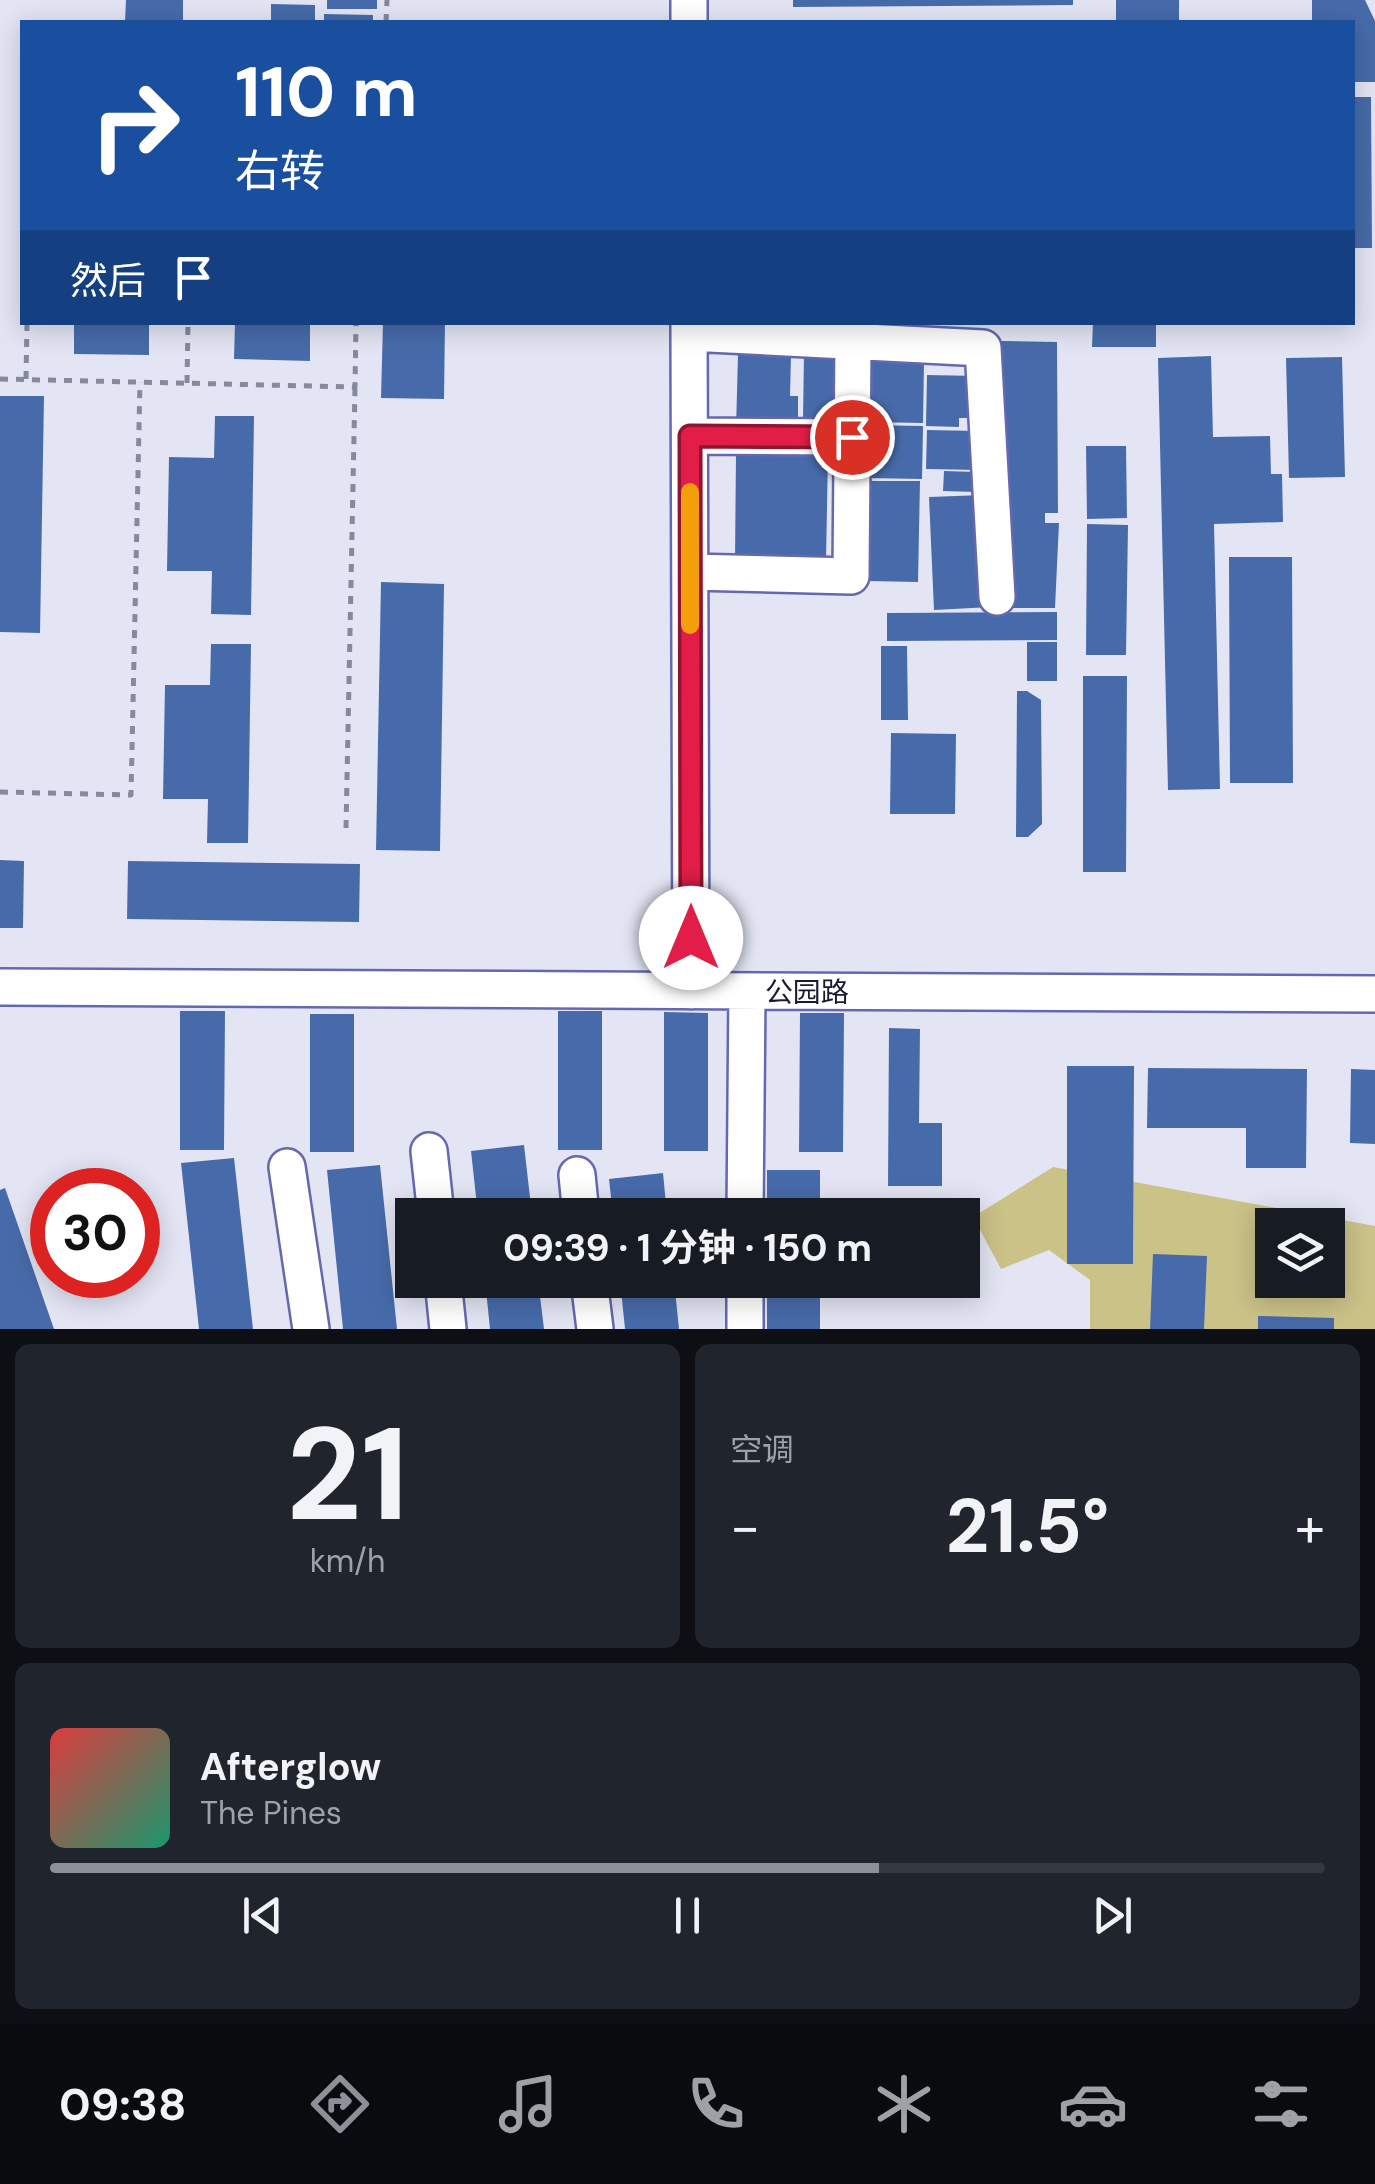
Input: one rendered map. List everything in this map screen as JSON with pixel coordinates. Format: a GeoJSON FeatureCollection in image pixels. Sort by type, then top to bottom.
{"type":"FeatureCollection","features":[{"type":"Feature","properties":{"kind":"street"},"geometry":{"type":"LineString","coordinates":[[691,983],[689,328],[983,348],[997,596]]}},
{"type":"Feature","properties":{"kind":"street"},"geometry":{"type":"LineString","coordinates":[[690,572],[851,576],[853,342]]}},
{"type":"Feature","properties":{"kind":"street"},"geometry":{"type":"LineString","coordinates":[[690,436],[852,437]]}},
{"type":"Feature","properties":{"kind":"street"},"geometry":{"type":"LineString","coordinates":[[0,974],[691,983],[1375,976]]}},
{"type":"Feature","properties":{"kind":"street","name":"公园路"},"geometry":{"type":"LineString","coordinates":[[0,987],[691,983],[747,992],[1375,994]]}},
{"type":"Feature","properties":{"kind":"street"},"geometry":{"type":"LineString","coordinates":[[746,1198],[747,992]]}},
{"type":"Feature","properties":{"kind":"street"},"geometry":{"type":"LineString","coordinates":[[429,1152],[434,1198]]}},
{"type":"Feature","properties":{"kind":"street"},"geometry":{"type":"LineString","coordinates":[[287,1168],[310,1329]]}},
{"type":"Feature","properties":{"kind":"street"},"geometry":{"type":"LineString","coordinates":[[576,1175],[579,1198]]}},
{"type":"Feature","properties":{"kind":"street"},"geometry":{"type":"LineString","coordinates":[[445,1298],[448,1329]]}},
{"type":"Feature","properties":{"kind":"street"},"geometry":{"type":"LineString","coordinates":[[591,1298],[595,1329]]}},
{"type":"Feature","properties":{"kind":"street"},"geometry":{"type":"LineString","coordinates":[[745,1298],[745,1329]]}},
{"type":"Feature","properties":{"kind":"path"},"geometry":{"type":"LineString","coordinates":[[26,380],[27,325]]}},
{"type":"Feature","properties":{"kind":"path"},"geometry":{"type":"LineString","coordinates":[[187,384],[188,325]]}},
{"type":"Feature","properties":{"kind":"path"},"geometry":{"type":"LineString","coordinates":[[346,828],[356,325]]}},
{"type":"Feature","properties":{"kind":"path"},"geometry":{"type":"LineString","coordinates":[[0,379],[356,387]]}},
{"type":"Feature","properties":{"kind":"path"},"geometry":{"type":"LineString","coordinates":[[0,792],[131,795],[140,382]]}},
{"type":"Feature","properties":{"kind":"shaded area"},"geometry":{"type":"Polygon","coordinates":[[[1053,1167],[1277,1208],[1255,1208],[1255,1298],[1345,1298],[1345,1221],[1375,1226],[1375,1329],[1090,1329],[1090,1280],[1049,1250],[1001,1269],[980,1230],[980,1213],[1053,1167]]]}},
{"type":"Feature","properties":{"kind":"building"},"geometry":{"type":"Polygon","coordinates":[[[126,0],[183,0],[183,20],[125,20],[126,0]]]}},
{"type":"Feature","properties":{"kind":"building"},"geometry":{"type":"Polygon","coordinates":[[[327,0],[377,0],[377,9],[327,9],[327,0]]]}},
{"type":"Feature","properties":{"kind":"building"},"geometry":{"type":"Polygon","coordinates":[[[793,0],[1073,0],[1073,5],[793,7],[793,0]]]}},
{"type":"Feature","properties":{"kind":"building"},"geometry":{"type":"Polygon","coordinates":[[[1116,0],[1179,0],[1179,20],[1116,20],[1116,0]]]}},
{"type":"Feature","properties":{"kind":"building"},"geometry":{"type":"Polygon","coordinates":[[[1312,0],[1365,0],[1375,21],[1375,82],[1355,82],[1355,20],[1312,20],[1312,0]]]}},
{"type":"Feature","properties":{"kind":"building"},"geometry":{"type":"Polygon","coordinates":[[[271,4],[315,5],[315,20],[271,20],[271,4]]]}},
{"type":"Feature","properties":{"kind":"building"},"geometry":{"type":"Polygon","coordinates":[[[324,14],[373,15],[373,20],[324,20],[324,14]]]}},
{"type":"Feature","properties":{"kind":"building"},"geometry":{"type":"Polygon","coordinates":[[[1355,97],[1371,97],[1372,248],[1355,248],[1355,97]]]}},
{"type":"Feature","properties":{"kind":"building"},"geometry":{"type":"Polygon","coordinates":[[[74,325],[149,325],[149,355],[74,354],[74,325]]]}},
{"type":"Feature","properties":{"kind":"building"},"geometry":{"type":"Polygon","coordinates":[[[235,325],[310,325],[310,361],[234,359],[235,325]]]}},
{"type":"Feature","properties":{"kind":"building"},"geometry":{"type":"Polygon","coordinates":[[[383,325],[445,325],[444,399],[381,398],[383,325]]]}},
{"type":"Feature","properties":{"kind":"building"},"geometry":{"type":"Polygon","coordinates":[[[1093,325],[1156,325],[1156,347],[1092,347],[1093,325]]]}},
{"type":"Feature","properties":{"kind":"building"},"geometry":{"type":"Polygon","coordinates":[[[1002,341],[1057,342],[1058,513],[1045,513],[1045,523],[1059,523],[1055,608],[1003,608],[1002,341]]]}},
{"type":"Feature","properties":{"kind":"building"},"geometry":{"type":"Polygon","coordinates":[[[738,354],[791,355],[790,396],[798,396],[798,420],[736,430],[738,354]]]}},
{"type":"Feature","properties":{"kind":"building"},"geometry":{"type":"Polygon","coordinates":[[[804,354],[842,354],[841,419],[803,419],[804,354]]]}},
{"type":"Feature","properties":{"kind":"building"},"geometry":{"type":"Polygon","coordinates":[[[1211,356],[1213,437],[1270,436],[1271,474],[1282,474],[1283,522],[1214,524],[1220,789],[1168,790],[1158,358],[1211,356]]]}},
{"type":"Feature","properties":{"kind":"building"},"geometry":{"type":"Polygon","coordinates":[[[1342,357],[1345,477],[1289,478],[1286,358],[1342,357]]]}},
{"type":"Feature","properties":{"kind":"building"},"geometry":{"type":"Polygon","coordinates":[[[869,361],[924,362],[923,423],[868,422],[869,361]]]}},
{"type":"Feature","properties":{"kind":"building"},"geometry":{"type":"Polygon","coordinates":[[[927,375],[978,376],[978,418],[959,418],[959,427],[926,426],[927,375]]]}},
{"type":"Feature","properties":{"kind":"building"},"geometry":{"type":"Polygon","coordinates":[[[0,396],[44,396],[40,633],[0,632],[0,396]]]}},
{"type":"Feature","properties":{"kind":"building"},"geometry":{"type":"Polygon","coordinates":[[[215,416],[254,416],[251,615],[211,614],[212,571],[167,571],[169,457],[214,458],[215,416]]]}},
{"type":"Feature","properties":{"kind":"building"},"geometry":{"type":"Polygon","coordinates":[[[867,425],[923,426],[922,479],[866,478],[867,425]]]}},
{"type":"Feature","properties":{"kind":"building"},"geometry":{"type":"Polygon","coordinates":[[[927,430],[979,431],[979,470],[926,469],[927,430]]]}},
{"type":"Feature","properties":{"kind":"building"},"geometry":{"type":"Polygon","coordinates":[[[1086,446],[1126,446],[1127,518],[1087,519],[1086,446]]]}},
{"type":"Feature","properties":{"kind":"building"},"geometry":{"type":"Polygon","coordinates":[[[736,454],[828,455],[826,560],[735,559],[736,454]]]}},
{"type":"Feature","properties":{"kind":"building"},"geometry":{"type":"Polygon","coordinates":[[[944,471],[977,472],[977,492],[943,491],[944,471]]]}},
{"type":"Feature","properties":{"kind":"building"},"geometry":{"type":"Polygon","coordinates":[[[869,481],[920,481],[918,582],[868,581],[869,481]]]}},
{"type":"Feature","properties":{"kind":"building"},"geometry":{"type":"Polygon","coordinates":[[[983,495],[991,607],[934,610],[929,497],[983,495]]]}},
{"type":"Feature","properties":{"kind":"building"},"geometry":{"type":"Polygon","coordinates":[[[1087,524],[1128,525],[1126,655],[1086,655],[1087,524]]]}},
{"type":"Feature","properties":{"kind":"building"},"geometry":{"type":"Polygon","coordinates":[[[1229,557],[1292,557],[1293,783],[1230,783],[1229,557]]]}},
{"type":"Feature","properties":{"kind":"building"},"geometry":{"type":"Polygon","coordinates":[[[381,582],[444,584],[440,851],[376,850],[381,582]]]}},
{"type":"Feature","properties":{"kind":"building"},"geometry":{"type":"Polygon","coordinates":[[[1057,612],[1057,640],[887,641],[887,613],[1057,612]]]}},
{"type":"Feature","properties":{"kind":"building"},"geometry":{"type":"Polygon","coordinates":[[[1027,642],[1057,642],[1057,681],[1027,681],[1027,642]]]}},
{"type":"Feature","properties":{"kind":"building"},"geometry":{"type":"Polygon","coordinates":[[[211,644],[251,644],[248,843],[207,843],[208,799],[163,799],[165,685],[210,685],[211,644]]]}},
{"type":"Feature","properties":{"kind":"building"},"geometry":{"type":"Polygon","coordinates":[[[881,646],[907,646],[908,720],[881,720],[881,646]]]}},
{"type":"Feature","properties":{"kind":"building"},"geometry":{"type":"Polygon","coordinates":[[[1083,676],[1127,676],[1126,872],[1083,872],[1083,676]]]}},
{"type":"Feature","properties":{"kind":"building"},"geometry":{"type":"Polygon","coordinates":[[[1017,691],[1027,691],[1041,700],[1042,824],[1028,837],[1016,837],[1017,691]]]}},
{"type":"Feature","properties":{"kind":"building"},"geometry":{"type":"Polygon","coordinates":[[[891,733],[956,734],[955,814],[890,814],[891,733]]]}},
{"type":"Feature","properties":{"kind":"building"},"geometry":{"type":"Polygon","coordinates":[[[0,860],[24,861],[23,928],[0,928],[0,860]]]}},
{"type":"Feature","properties":{"kind":"building"},"geometry":{"type":"Polygon","coordinates":[[[128,861],[360,864],[359,922],[127,919],[128,861]]]}},
{"type":"Feature","properties":{"kind":"building"},"geometry":{"type":"Polygon","coordinates":[[[180,1011],[225,1011],[224,1150],[180,1150],[180,1011]]]}},
{"type":"Feature","properties":{"kind":"building"},"geometry":{"type":"Polygon","coordinates":[[[558,1011],[602,1011],[602,1150],[558,1150],[558,1011]]]}},
{"type":"Feature","properties":{"kind":"building"},"geometry":{"type":"Polygon","coordinates":[[[664,1012],[708,1013],[708,1151],[664,1151],[664,1012]]]}},
{"type":"Feature","properties":{"kind":"building"},"geometry":{"type":"Polygon","coordinates":[[[800,1013],[844,1013],[843,1152],[799,1152],[800,1013]]]}},
{"type":"Feature","properties":{"kind":"building"},"geometry":{"type":"Polygon","coordinates":[[[310,1014],[354,1014],[354,1152],[310,1152],[310,1014]]]}},
{"type":"Feature","properties":{"kind":"building"},"geometry":{"type":"Polygon","coordinates":[[[889,1028],[920,1029],[919,1123],[942,1123],[942,1186],[888,1186],[889,1028]]]}},
{"type":"Feature","properties":{"kind":"building"},"geometry":{"type":"Polygon","coordinates":[[[1067,1066],[1134,1066],[1133,1264],[1067,1264],[1067,1066]]]}},
{"type":"Feature","properties":{"kind":"building"},"geometry":{"type":"Polygon","coordinates":[[[1148,1068],[1307,1069],[1306,1168],[1246,1168],[1246,1128],[1147,1128],[1148,1068]]]}},
{"type":"Feature","properties":{"kind":"building"},"geometry":{"type":"Polygon","coordinates":[[[1351,1069],[1375,1070],[1375,1144],[1350,1143],[1351,1069]]]}},
{"type":"Feature","properties":{"kind":"building"},"geometry":{"type":"Polygon","coordinates":[[[524,1145],[530,1198],[476,1198],[471,1151],[524,1145]]]}},
{"type":"Feature","properties":{"kind":"building"},"geometry":{"type":"Polygon","coordinates":[[[234,1158],[253,1329],[199,1329],[181,1163],[234,1158]]]}},
{"type":"Feature","properties":{"kind":"building"},"geometry":{"type":"Polygon","coordinates":[[[380,1165],[397,1329],[343,1329],[327,1170],[380,1165]]]}},
{"type":"Feature","properties":{"kind":"building"},"geometry":{"type":"Polygon","coordinates":[[[767,1170],[820,1170],[820,1198],[767,1198],[767,1170]]]}},
{"type":"Feature","properties":{"kind":"building"},"geometry":{"type":"Polygon","coordinates":[[[663,1173],[665,1198],[611,1198],[609,1179],[663,1173]]]}},
{"type":"Feature","properties":{"kind":"building"},"geometry":{"type":"Polygon","coordinates":[[[5,1188],[30,1260],[30,1298],[43,1298],[54,1329],[0,1329],[0,1190],[5,1188]]]}},
{"type":"Feature","properties":{"kind":"building"},"geometry":{"type":"Polygon","coordinates":[[[1153,1254],[1207,1256],[1204,1329],[1150,1329],[1153,1254]]]}},
{"type":"Feature","properties":{"kind":"building"},"geometry":{"type":"Polygon","coordinates":[[[487,1298],[540,1298],[544,1329],[490,1329],[487,1298]]]}},
{"type":"Feature","properties":{"kind":"building"},"geometry":{"type":"Polygon","coordinates":[[[622,1298],[676,1298],[679,1329],[625,1329],[622,1298]]]}},
{"type":"Feature","properties":{"kind":"building"},"geometry":{"type":"Polygon","coordinates":[[[767,1298],[820,1298],[820,1329],[767,1329],[767,1298]]]}},
{"type":"Feature","properties":{"kind":"building"},"geometry":{"type":"Polygon","coordinates":[[[1258,1316],[1334,1318],[1334,1329],[1258,1329],[1258,1316]]]}},
{"type":"Feature","properties":{"kind":"slow traffic"},"geometry":{"type":"LineString","coordinates":[[690,492],[690,625]]}},
{"type":"Feature","properties":{"kind":"route"},"geometry":{"type":"LineString","coordinates":[[691,938],[690,436],[852,437]]}}]}
